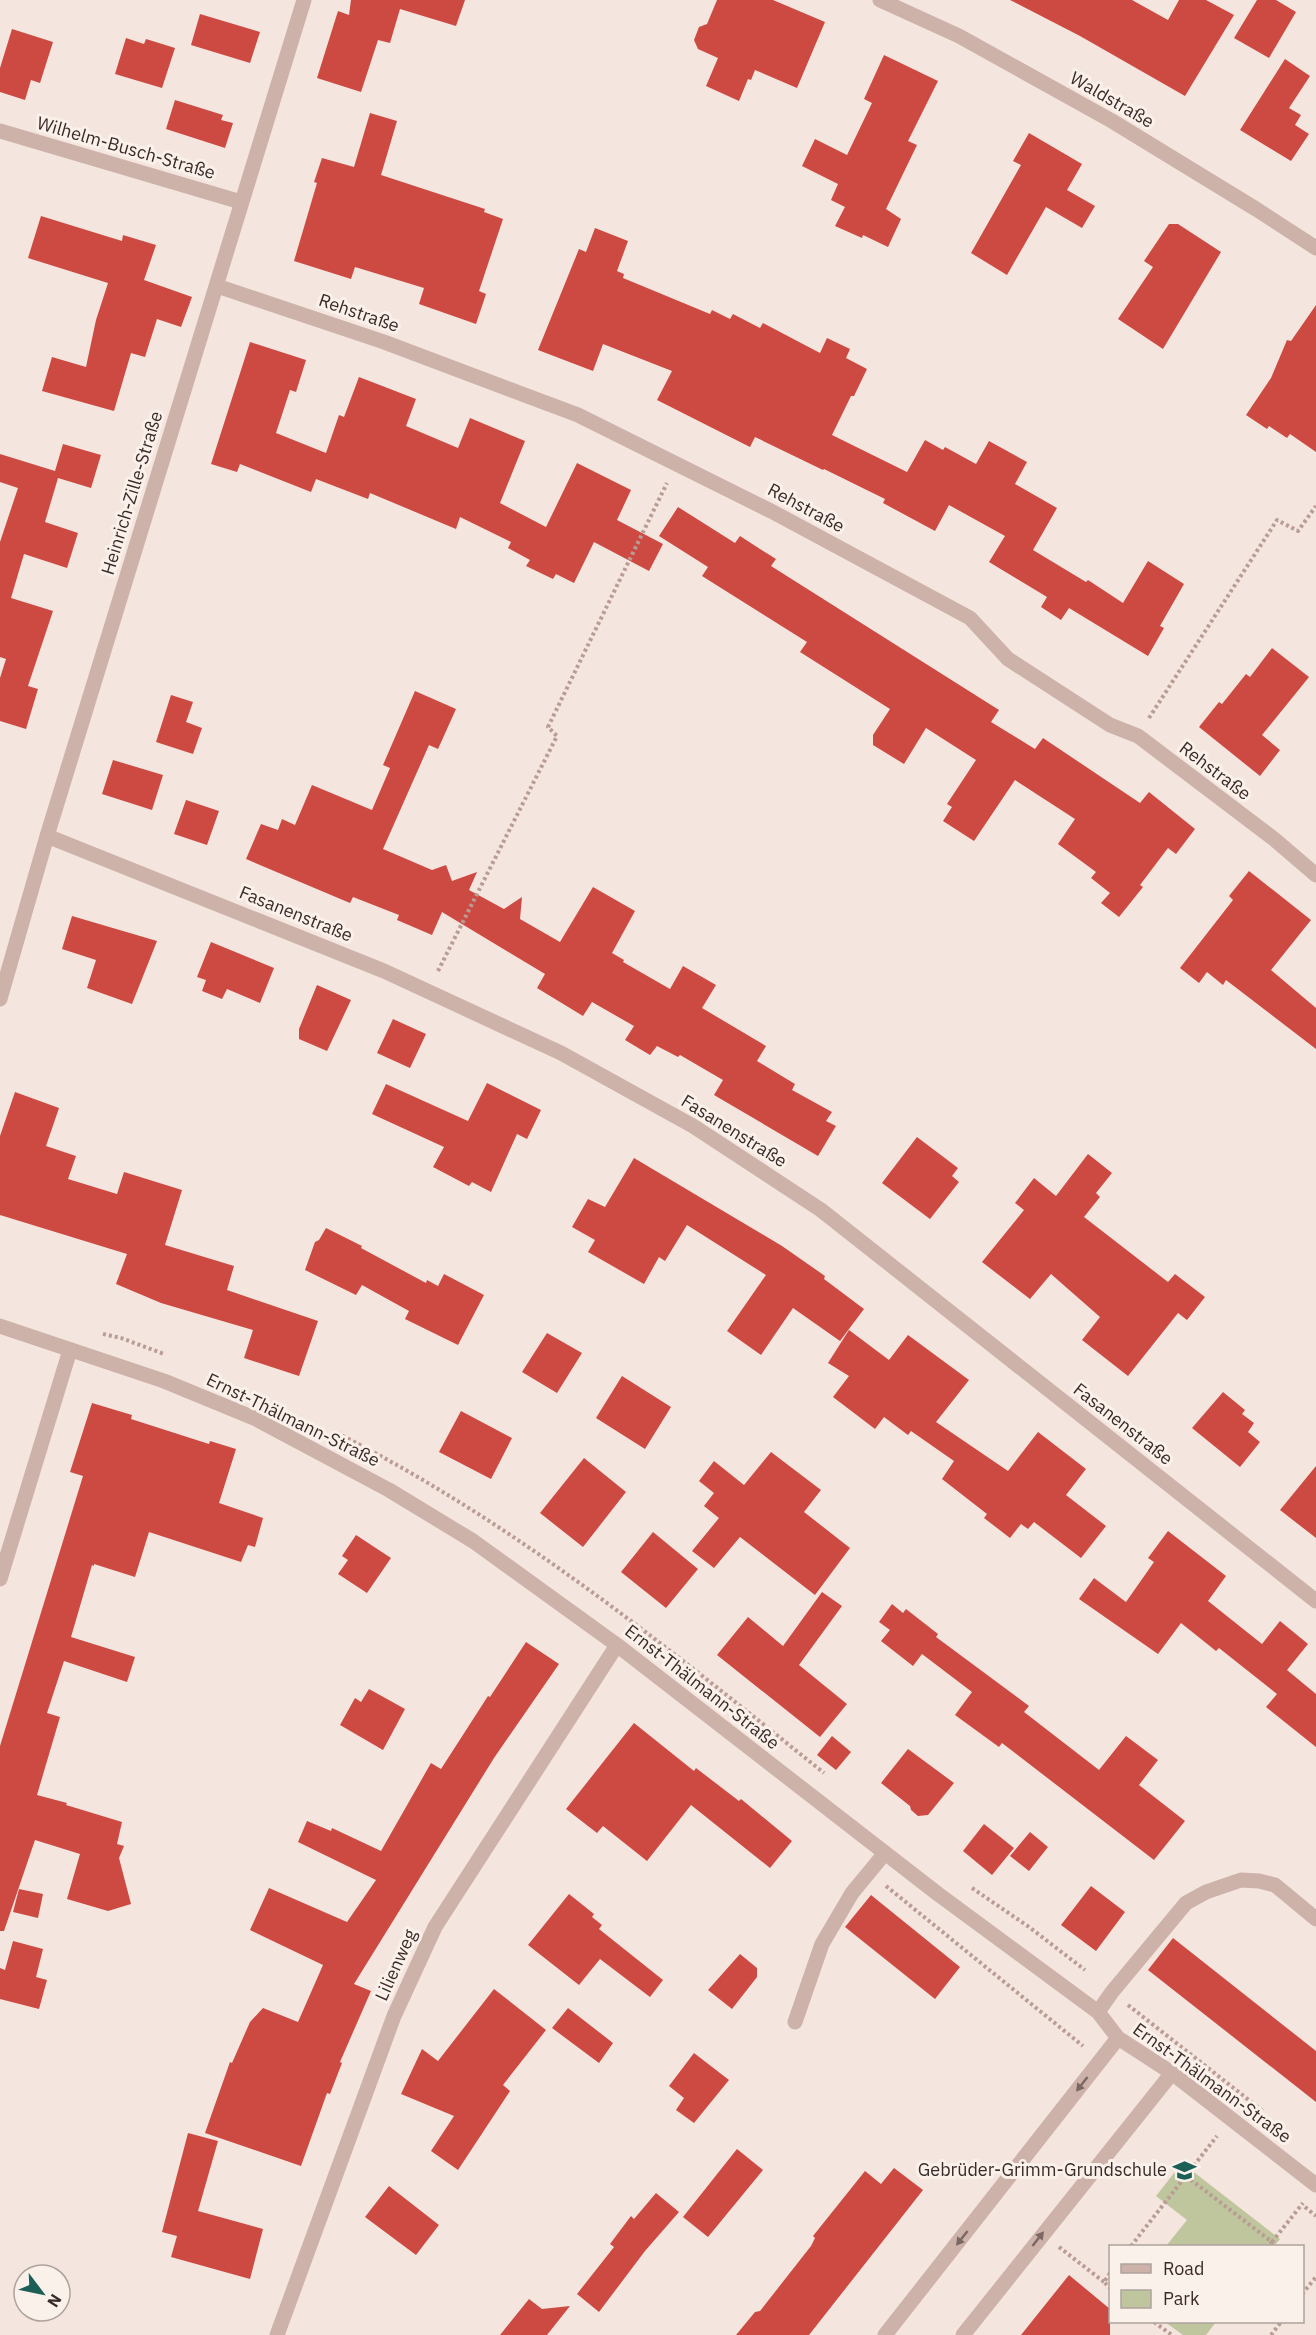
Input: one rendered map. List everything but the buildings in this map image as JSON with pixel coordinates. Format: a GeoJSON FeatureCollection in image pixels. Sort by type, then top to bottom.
{"type":"FeatureCollection","features":[{"type":"Feature","properties":{"kind":"street","name":"Heinrich-Zille-Straße"},"geometry":{"type":"LineString","coordinates":[[0,999],[47,836],[304,0]]}},
{"type":"Feature","properties":{"kind":"street","name":"Waldstraße"},"geometry":{"type":"LineString","coordinates":[[880,0],[959,36],[1112,121],[1257,209],[1316,248]]}},
{"type":"Feature","properties":{"kind":"street","name":"Wilhelm-Busch-Straße"},"geometry":{"type":"LineString","coordinates":[[0,131],[241,202]]}},
{"type":"Feature","properties":{"kind":"street","name":"Rehstraße"},"geometry":{"type":"LineString","coordinates":[[216,286],[384,342],[578,415],[771,511],[970,618],[1008,658],[1110,725],[1138,736],[1274,839],[1316,875]]}},
{"type":"Feature","properties":{"kind":"street","name":"Fasanenstraße"},"geometry":{"type":"LineString","coordinates":[[47,836],[384,971],[561,1053],[683,1120],[821,1210],[1316,1600]]}},
{"type":"Feature","properties":{"kind":"street","name":"Ernst-Thälmann-Straße"},"geometry":{"type":"LineString","coordinates":[[0,1326],[195,1393],[254,1418],[389,1490],[473,1541],[617,1645],[885,1853],[1098,2013],[1118,2038],[1172,2073],[1231,2118],[1312,2190]]}},
{"type":"Feature","properties":{"kind":"street"},"geometry":{"type":"LineString","coordinates":[[0,1578],[70,1350]]}},
{"type":"Feature","properties":{"kind":"street","name":"Lilienweg"},"geometry":{"type":"LineString","coordinates":[[277,2335],[394,2016],[435,1926],[617,1645]]}},
{"type":"Feature","properties":{"kind":"street"},"geometry":{"type":"LineString","coordinates":[[795,2022],[822,1944],[852,1893],[885,1853]]}},
{"type":"Feature","properties":{"kind":"street"},"geometry":{"type":"LineString","coordinates":[[1098,2013],[1112,1992],[1186,1903],[1206,1892],[1241,1880],[1259,1881],[1275,1885],[1316,1918]]}},
{"type":"Feature","properties":{"kind":"street"},"geometry":{"type":"LineString","coordinates":[[885,2335],[1118,2038]]}},
{"type":"Feature","properties":{"kind":"street"},"geometry":{"type":"LineString","coordinates":[[963,2335],[1172,2073]]}},
{"type":"Feature","properties":{"kind":"path"},"geometry":{"type":"LineString","coordinates":[[428,991],[557,736],[548,727],[676,463]]}},
{"type":"Feature","properties":{"kind":"path"},"geometry":{"type":"LineString","coordinates":[[1138,736],[1277,520],[1298,531],[1316,506]]}},
{"type":"Feature","properties":{"kind":"path"},"geometry":{"type":"LineString","coordinates":[[869,1872],[1102,2059]]}},
{"type":"Feature","properties":{"kind":"path"},"geometry":{"type":"LineString","coordinates":[[1133,2245],[1231,2118]]}},
{"type":"Feature","properties":{"kind":"path"},"geometry":{"type":"LineString","coordinates":[[1208,2130],[1225,2144]]}},
{"type":"Feature","properties":{"kind":"path"},"geometry":{"type":"LineString","coordinates":[[1186,2176],[1270,2244],[1312,2190]]}},
{"type":"Feature","properties":{"kind":"path"},"geometry":{"type":"LineString","coordinates":[[1293,2198],[1316,2216]]}},
{"type":"Feature","properties":{"kind":"path"},"geometry":{"type":"LineString","coordinates":[[1042,2234],[1109,2287]]}},
{"type":"Feature","properties":{"kind":"path"},"geometry":{"type":"LineString","coordinates":[[1104,2282],[1109,2274]]}},
{"type":"Feature","properties":{"kind":"path"},"geometry":{"type":"LineString","coordinates":[[1304,2292],[1316,2277]]}},
{"type":"Feature","properties":{"kind":"path"},"geometry":{"type":"LineString","coordinates":[[1155,2323],[1172,2335]]}},
{"type":"Feature","properties":{"kind":"path"},"geometry":{"type":"LineString","coordinates":[[1271,2335],[1280,2323]]}},
{"type":"Feature","properties":{"kind":"green space"},"geometry":{"type":"Polygon","coordinates":[[[1182,2163],[1280,2239],[1275,2245],[1167,2245],[1187,2220],[1156,2196],[1182,2163]]]}},
{"type":"Feature","properties":{"kind":"green space"},"geometry":{"type":"Polygon","coordinates":[[[1166,2323],[1215,2323],[1206,2335],[1183,2335],[1166,2323]]]}},
{"type":"Feature","properties":{"kind":"place","name":"Gebrüder-Grimm-Grundschule"},"geometry":{"type":"Point","coordinates":[1185,2170]}}]}
